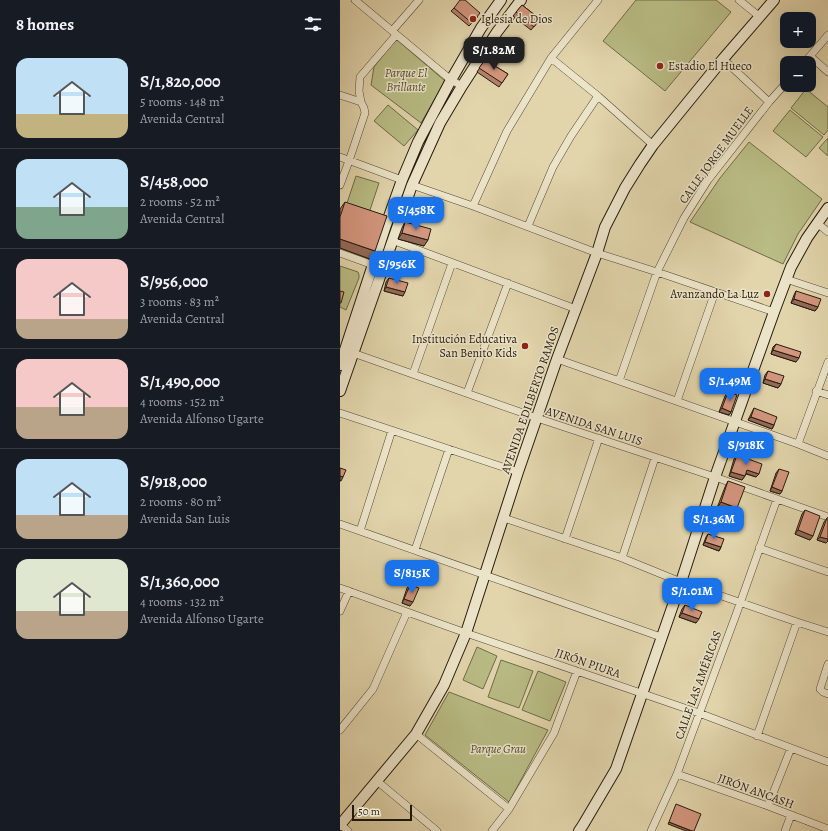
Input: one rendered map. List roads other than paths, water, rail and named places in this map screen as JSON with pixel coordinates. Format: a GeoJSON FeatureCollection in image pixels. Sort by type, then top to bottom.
{"type":"FeatureCollection","features":[{"type":"Feature","properties":{"kind":"street"},"geometry":{"type":"LineString","coordinates":[[355,0],[451,80],[462,86]]}},
{"type":"Feature","properties":{"kind":"street"},"geometry":{"type":"LineString","coordinates":[[340,186],[350,161],[365,113],[359,90],[360,77],[419,0]]}},
{"type":"Feature","properties":{"kind":"street"},"geometry":{"type":"LineString","coordinates":[[340,365],[402,180],[418,142],[481,28],[502,0]]}},
{"type":"Feature","properties":{"kind":"street"},"geometry":{"type":"LineString","coordinates":[[340,391],[412,185],[440,124],[462,86],[497,32],[521,0]]}},
{"type":"Feature","properties":{"kind":"street"},"geometry":{"type":"LineString","coordinates":[[473,206],[507,131],[551,58],[598,0]]}},
{"type":"Feature","properties":{"kind":"street"},"geometry":{"type":"LineString","coordinates":[[739,0],[760,17]]}},
{"type":"Feature","properties":{"kind":"street","name":"AVENIDA EDILBERTO RAMOS"},"geometry":{"type":"LineString","coordinates":[[340,824],[416,734],[443,687],[466,633],[518,472],[605,227],[625,188],[653,145],[723,59],[774,0]]}},
{"type":"Feature","properties":{"kind":"street"},"geometry":{"type":"LineString","coordinates":[[810,56],[828,35]]}},
{"type":"Feature","properties":{"kind":"street"},"geometry":{"type":"LineString","coordinates":[[551,58],[598,96],[653,145]]}},
{"type":"Feature","properties":{"kind":"street"},"geometry":{"type":"LineString","coordinates":[[723,59],[769,102]]}},
{"type":"Feature","properties":{"kind":"street"},"geometry":{"type":"LineString","coordinates":[[816,61],[828,72]]}},
{"type":"Feature","properties":{"kind":"street","name":"CALLE JORGE MUELLE"},"geometry":{"type":"LineString","coordinates":[[619,381],[658,272],[684,218],[708,180],[780,90]]}},
{"type":"Feature","properties":{"kind":"street"},"geometry":{"type":"LineString","coordinates":[[340,95],[361,102]]}},
{"type":"Feature","properties":{"kind":"street"},"geometry":{"type":"LineString","coordinates":[[528,226],[553,167],[571,136],[598,96]]}},
{"type":"Feature","properties":{"kind":"street"},"geometry":{"type":"LineString","coordinates":[[340,157],[402,180]]}},
{"type":"Feature","properties":{"kind":"street"},"geometry":{"type":"LineString","coordinates":[[412,185],[528,226],[597,253],[658,272],[774,312]]}},
{"type":"Feature","properties":{"kind":"street"},"geometry":{"type":"LineString","coordinates":[[579,831],[616,769],[681,582],[715,477],[786,279],[807,238],[828,208]]}},
{"type":"Feature","properties":{"kind":"street"},"geometry":{"type":"LineString","coordinates":[[817,223],[828,232]]}},
{"type":"Feature","properties":{"kind":"street"},"geometry":{"type":"LineString","coordinates":[[392,240],[576,309]]}},
{"type":"Feature","properties":{"kind":"street"},"geometry":{"type":"LineString","coordinates":[[340,253],[373,264]]}},
{"type":"Feature","properties":{"kind":"street"},"geometry":{"type":"LineString","coordinates":[[413,374],[452,263]]}},
{"type":"Feature","properties":{"kind":"street"},"geometry":{"type":"LineString","coordinates":[[786,279],[828,293]]}},
{"type":"Feature","properties":{"kind":"street"},"geometry":{"type":"LineString","coordinates":[[467,393],[508,284]]}},
{"type":"Feature","properties":{"kind":"street"},"geometry":{"type":"LineString","coordinates":[[677,402],[714,292]]}},
{"type":"Feature","properties":{"kind":"street","name":"AVENIDA SAN LUIS"},"geometry":{"type":"LineString","coordinates":[[353,352],[537,418],[715,477],[828,518]]}},
{"type":"Feature","properties":{"kind":"street"},"geometry":{"type":"LineString","coordinates":[[557,359],[828,456]]}},
{"type":"Feature","properties":{"kind":"street"},"geometry":{"type":"LineString","coordinates":[[798,444],[816,391],[828,362]]}},
{"type":"Feature","properties":{"kind":"street"},"geometry":{"type":"LineString","coordinates":[[816,391],[828,395]]}},
{"type":"Feature","properties":{"kind":"street"},"geometry":{"type":"LineString","coordinates":[[340,413],[518,472]]}},
{"type":"Feature","properties":{"kind":"street"},"geometry":{"type":"LineString","coordinates":[[360,531],[392,430]]}},
{"type":"Feature","properties":{"kind":"street"},"geometry":{"type":"LineString","coordinates":[[565,539],[599,438]]}},
{"type":"Feature","properties":{"kind":"street"},"geometry":{"type":"LineString","coordinates":[[415,550],[449,449]]}},
{"type":"Feature","properties":{"kind":"street"},"geometry":{"type":"LineString","coordinates":[[622,558],[655,458]]}},
{"type":"Feature","properties":{"kind":"street","name":"CALLE LAS AMÉRICAS"},"geometry":{"type":"LineString","coordinates":[[651,831],[677,774],[777,499]]}},
{"type":"Feature","properties":{"kind":"street"},"geometry":{"type":"LineString","coordinates":[[504,518],[622,558],[681,582],[740,603],[828,632]]}},
{"type":"Feature","properties":{"kind":"street"},"geometry":{"type":"LineString","coordinates":[[340,524],[661,637]]}},
{"type":"Feature","properties":{"kind":"street"},"geometry":{"type":"LineString","coordinates":[[759,548],[828,572]]}},
{"type":"Feature","properties":{"kind":"street","name":"JIRÓN PIURA"},"geometry":{"type":"LineString","coordinates":[[340,588],[699,713],[756,736],[828,762]]}},
{"type":"Feature","properties":{"kind":"street"},"geometry":{"type":"LineString","coordinates":[[340,611],[349,592]]}},
{"type":"Feature","properties":{"kind":"street"},"geometry":{"type":"LineString","coordinates":[[340,730],[373,689],[407,612]]}},
{"type":"Feature","properties":{"kind":"street"},"geometry":{"type":"LineString","coordinates":[[756,736],[797,622]]}},
{"type":"Feature","properties":{"kind":"street"},"geometry":{"type":"LineString","coordinates":[[828,664],[820,689],[822,692],[828,694]]}},
{"type":"Feature","properties":{"kind":"street"},"geometry":{"type":"LineString","coordinates":[[492,831],[509,809],[554,733],[577,671]]}},
{"type":"Feature","properties":{"kind":"street"},"geometry":{"type":"LineString","coordinates":[[416,734],[509,809]]}},
{"type":"Feature","properties":{"kind":"street"},"geometry":{"type":"LineString","coordinates":[[768,806],[791,748]]}},
{"type":"Feature","properties":{"kind":"street","name":"JIRÓN ANCASH"},"geometry":{"type":"LineString","coordinates":[[677,774],[828,829]]}},
{"type":"Feature","properties":{"kind":"street"},"geometry":{"type":"LineString","coordinates":[[377,781],[437,831]]}},
{"type":"Feature","properties":{"kind":"street"},"geometry":{"type":"LineString","coordinates":[[785,831],[791,815]]}},
{"type":"Feature","properties":{"kind":"street"},"geometry":{"type":"LineString","coordinates":[[340,824],[348,831]]}},
{"type":"Feature","properties":{"kind":"place","name":"Iglesia de Dios"},"geometry":{"type":"Point","coordinates":[473,19]}},
{"type":"Feature","properties":{"kind":"place","name":"Estadio El Hueco"},"geometry":{"type":"Point","coordinates":[660,66]}},
{"type":"Feature","properties":{"kind":"place","name":"Avanzando La Luz"},"geometry":{"type":"Point","coordinates":[767,294]}},
{"type":"Feature","properties":{"kind":"place","name":"Institución Educativa San Benito Kids"},"geometry":{"type":"Point","coordinates":[525,346]}},
{"type":"Feature","properties":{"kind":"park label","name":"Parque El Brillante"},"geometry":{"type":"Point","coordinates":[406,80]}},
{"type":"Feature","properties":{"kind":"park label","name":"Parque Grau"},"geometry":{"type":"Point","coordinates":[498,749]}}]}
